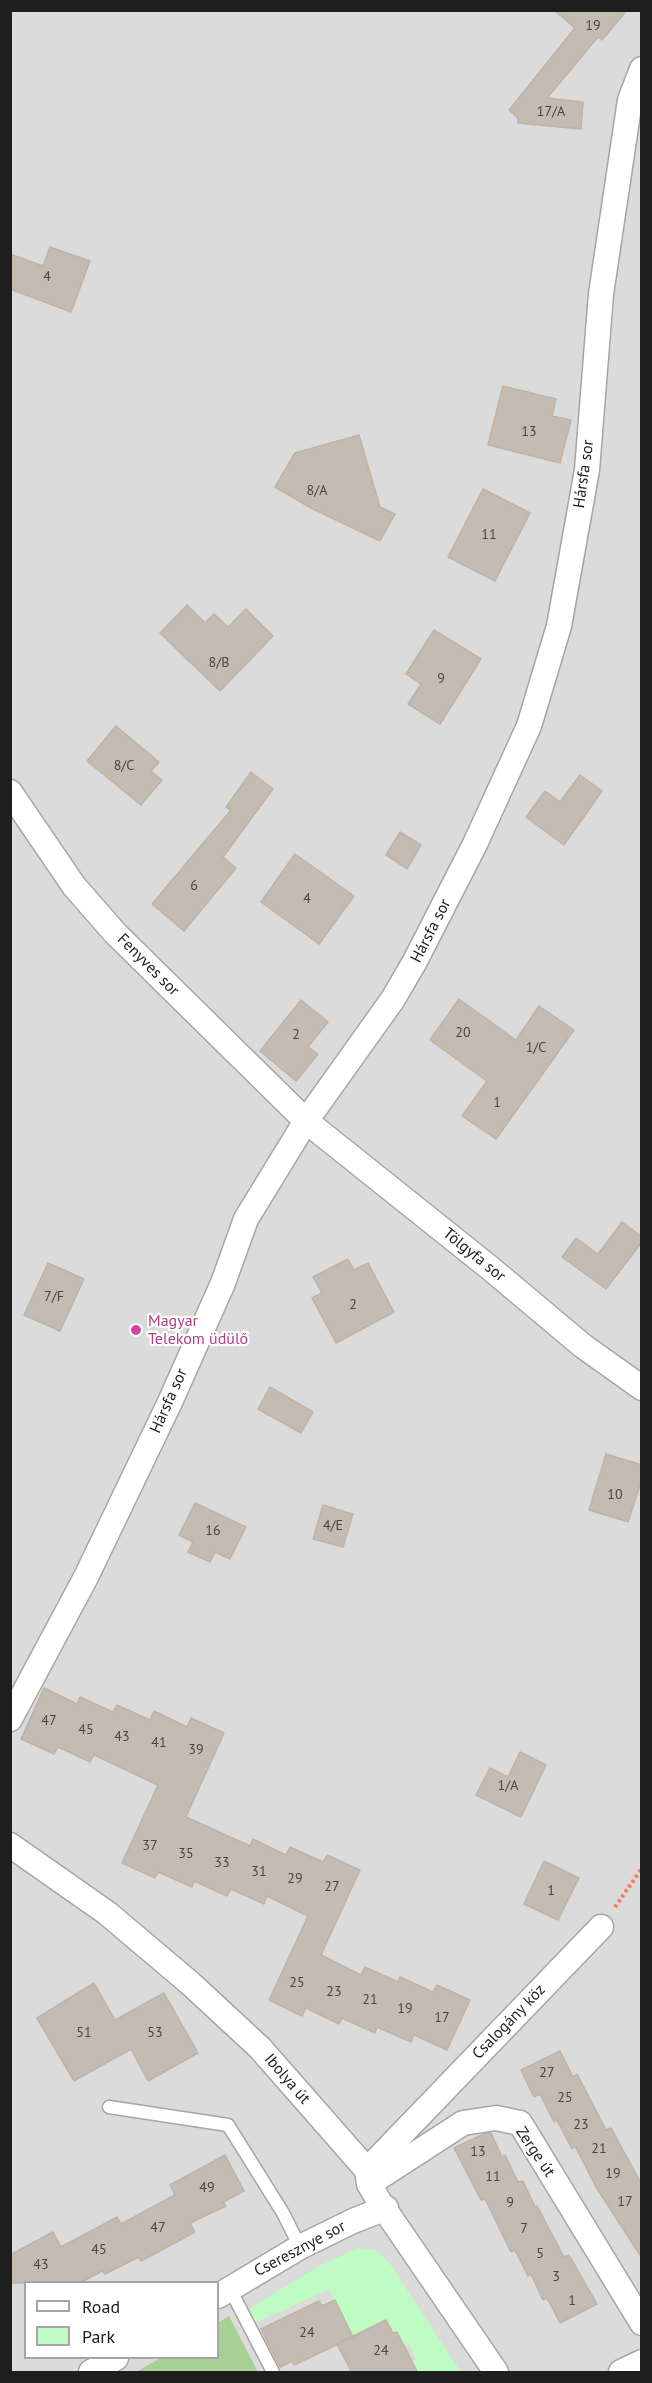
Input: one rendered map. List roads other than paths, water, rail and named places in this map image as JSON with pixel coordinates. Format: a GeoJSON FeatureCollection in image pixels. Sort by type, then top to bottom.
{"type":"FeatureCollection","features":[{"type":"Feature","properties":{"kind":"street","name":"Hársfa sor"},"geometry":{"type":"LineString","coordinates":[[10,1719],[86,1577],[170,1402],[223,1282],[246,1220],[306,1121],[393,999],[414,963],[480,833],[529,726],[559,626],[587,470],[601,294],[630,100],[642,69]]}},
{"type":"Feature","properties":{"kind":"street","name":"Fenyves sor"},"geometry":{"type":"LineString","coordinates":[[10,792],[74,886],[115,933],[306,1121]]}},
{"type":"Feature","properties":{"kind":"street","name":"Tölgyfa sor"},"geometry":{"type":"LineString","coordinates":[[306,1121],[584,1346],[642,1388]]}},
{"type":"Feature","properties":{"kind":"street","name":"Ibolya út"},"geometry":{"type":"LineString","coordinates":[[10,1845],[107,1913],[191,1984],[260,2048],[368,2177],[386,2208],[496,2373]]}},
{"type":"Feature","properties":{"kind":"street","name":"Csalogány köz"},"geometry":{"type":"LineString","coordinates":[[368,2177],[601,1927]]}},
{"type":"Feature","properties":{"kind":"street","name":"Zerge út"},"geometry":{"type":"LineString","coordinates":[[368,2177],[463,2123],[496,2118],[520,2123],[642,2323]]}},
{"type":"Feature","properties":{"kind":"street","name":"Cseresznye sor"},"geometry":{"type":"LineString","coordinates":[[224,2292],[300,2247],[386,2208]]}},
{"type":"Feature","properties":{"kind":"street"},"geometry":{"type":"LineString","coordinates":[[91,2373],[114,2359]]}},
{"type":"Feature","properties":{"kind":"street"},"geometry":{"type":"LineString","coordinates":[[621,2373],[642,2362]]}},
{"type":"Feature","properties":{"kind":"lane"},"geometry":{"type":"LineString","coordinates":[[109,2107],[228,2125],[283,2213],[300,2247]]}},
{"type":"Feature","properties":{"kind":"lane"},"geometry":{"type":"LineString","coordinates":[[224,2292],[273,2373]]}},
{"type":"Feature","properties":{"kind":"place","name":"Magyar Telekom üdülő"},"geometry":{"type":"Point","coordinates":[136,1330]}}]}
